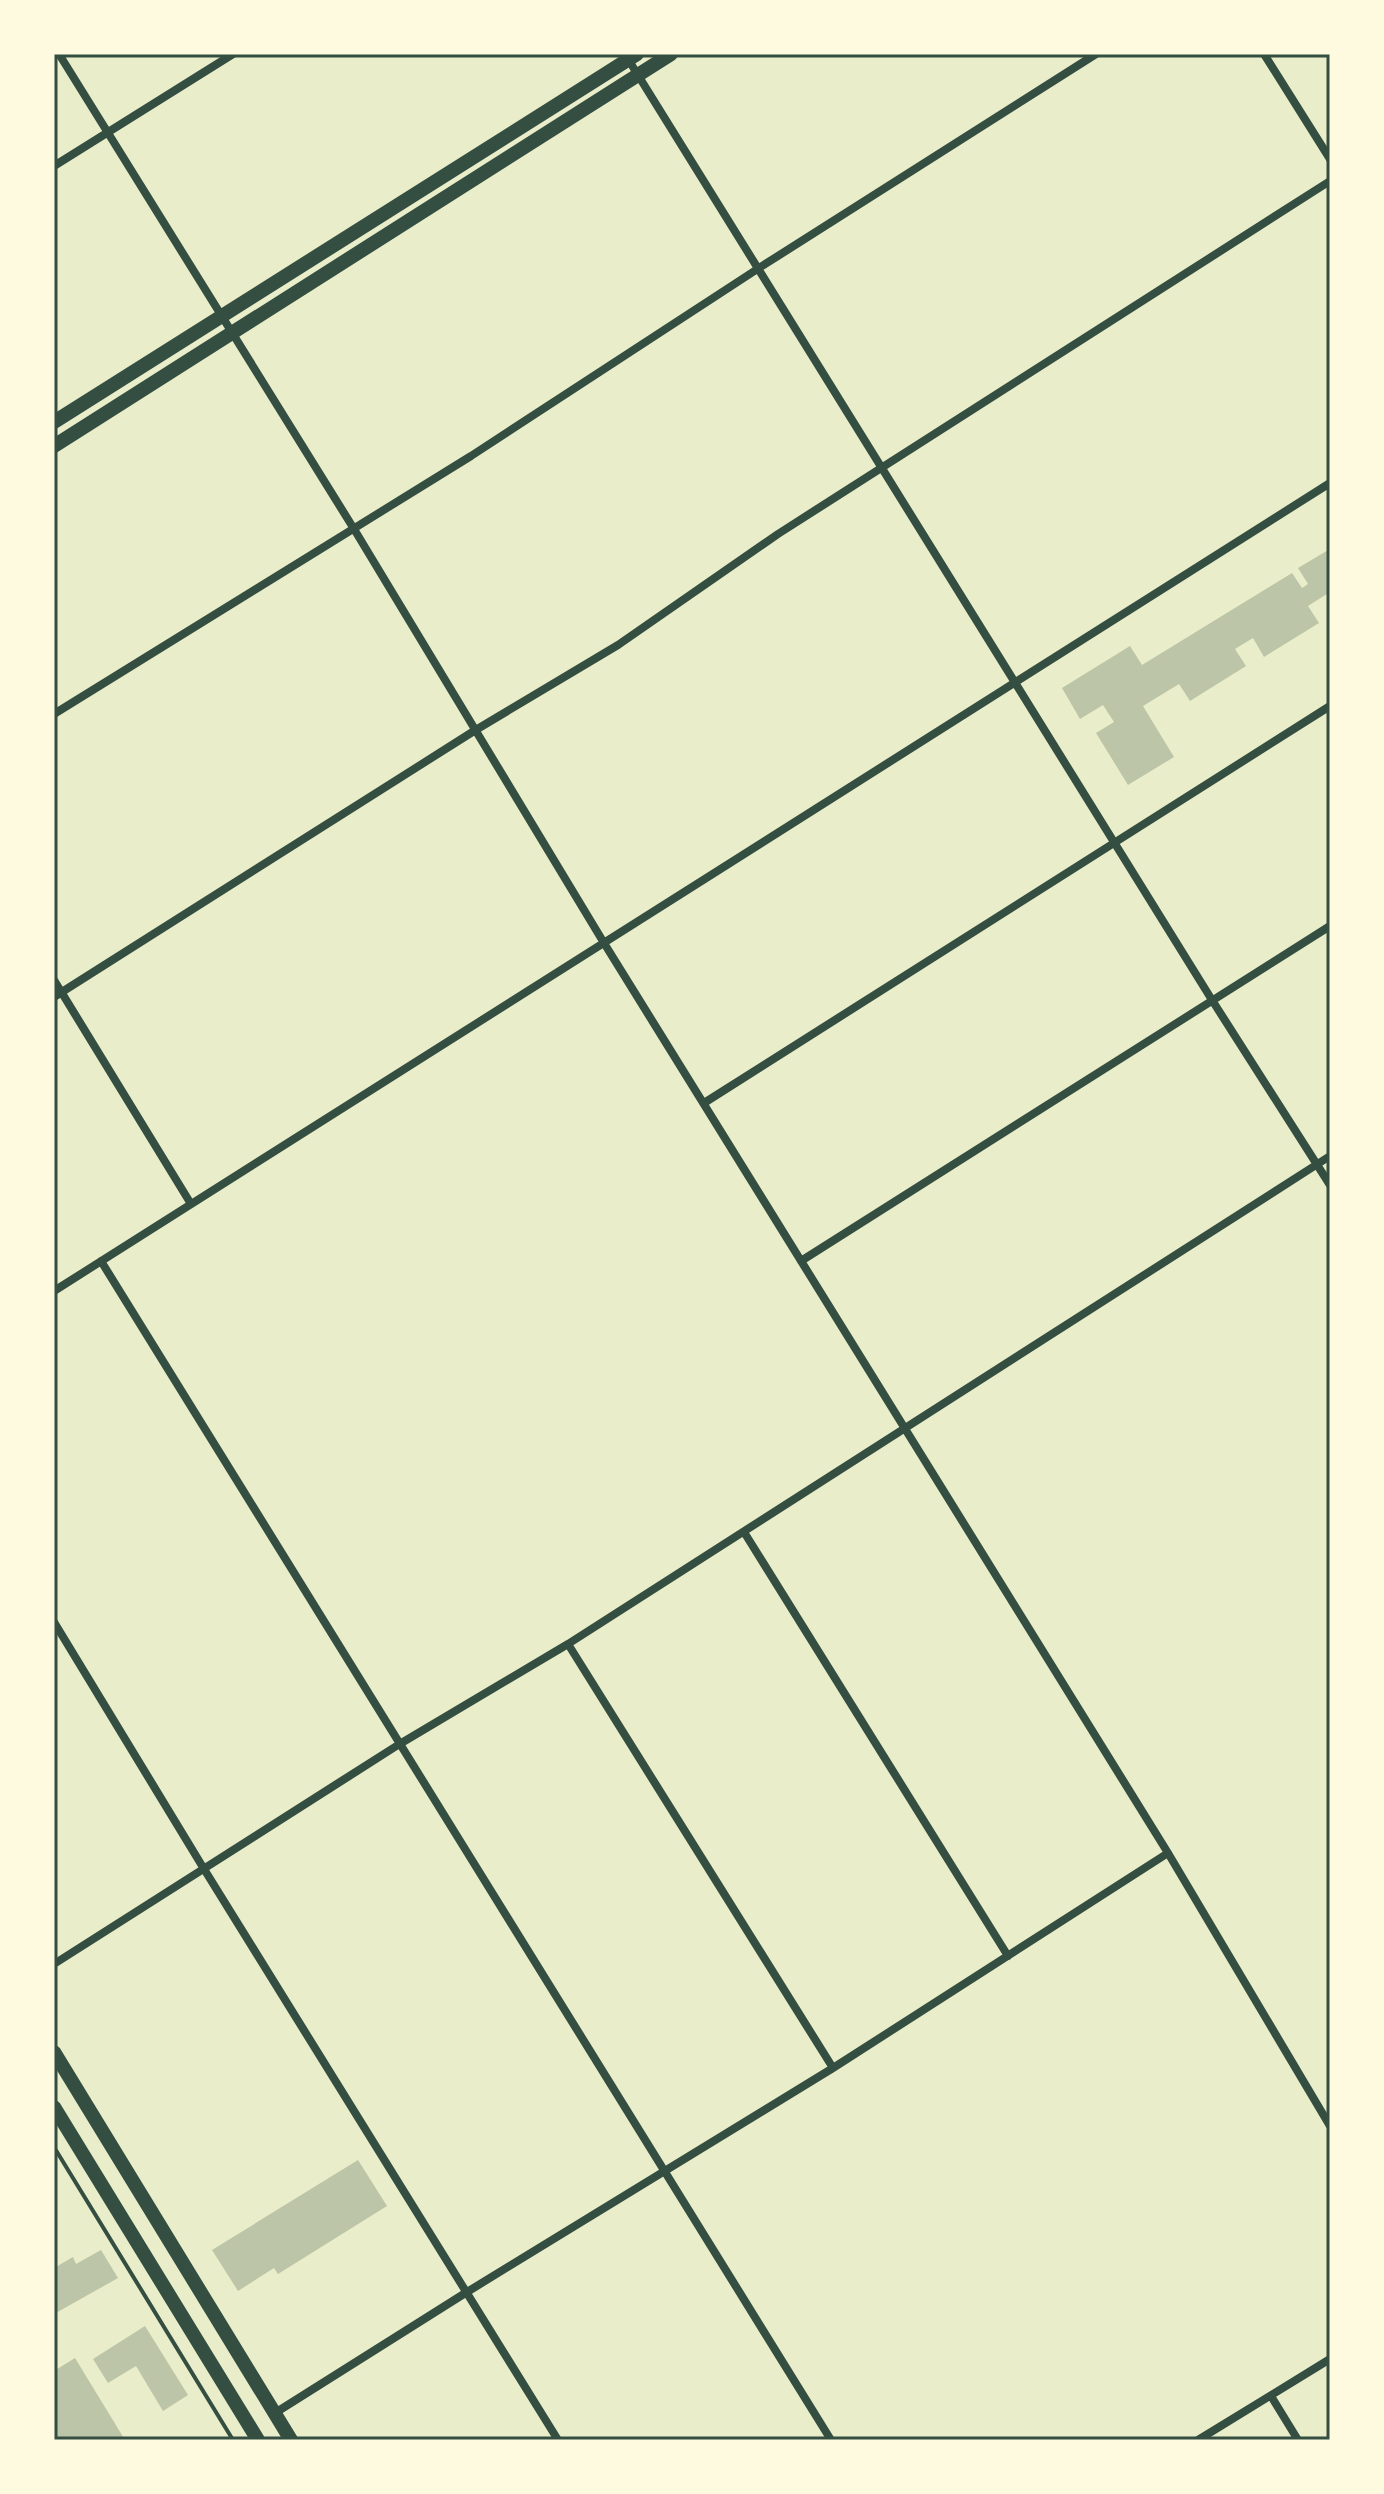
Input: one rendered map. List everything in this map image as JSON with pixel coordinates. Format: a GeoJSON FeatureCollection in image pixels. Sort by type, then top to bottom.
{"type":"FeatureCollection","features":[{"type":"Feature","properties":{"kind":"main road"},"geometry":{"type":"LineString","coordinates":[[54,446],[671,54]]}},
{"type":"Feature","properties":{"kind":"main road"},"geometry":{"type":"LineString","coordinates":[[54,422],[630,56]]}},
{"type":"Feature","properties":{"kind":"main road"},"geometry":{"type":"LineString","coordinates":[[54,2052],[291,2440]]}},
{"type":"Feature","properties":{"kind":"main road"},"geometry":{"type":"LineString","coordinates":[[54,2107],[258,2440]]}},
{"type":"Feature","properties":{"kind":"street"},"geometry":{"type":"LineString","coordinates":[[59,54],[354,529],[604,943],[1168,1853],[1330,2126]]}},
{"type":"Feature","properties":{"kind":"street"},"geometry":{"type":"LineString","coordinates":[[54,166],[233,54]]}},
{"type":"Feature","properties":{"kind":"street"},"geometry":{"type":"LineString","coordinates":[[54,714],[354,529],[1096,54]]}},
{"type":"Feature","properties":{"kind":"street"},"geometry":{"type":"LineString","coordinates":[[1264,54],[1330,159]]}},
{"type":"Feature","properties":{"kind":"street"},"geometry":{"type":"LineString","coordinates":[[630,56],[638,75],[1114,843],[1330,1185]]}},
{"type":"Feature","properties":{"kind":"street"},"geometry":{"type":"LineString","coordinates":[[58,995],[474,731],[618,645],[882,466],[1330,181]]}},
{"type":"Feature","properties":{"kind":"street"},"geometry":{"type":"LineString","coordinates":[[54,1291],[1330,483]]}},
{"type":"Feature","properties":{"kind":"street"},"geometry":{"type":"LineString","coordinates":[[704,1103],[1330,706]]}},
{"type":"Feature","properties":{"kind":"street"},"geometry":{"type":"LineString","coordinates":[[801,1261],[1330,926]]}},
{"type":"Feature","properties":{"kind":"street"},"geometry":{"type":"LineString","coordinates":[[54,980],[58,995],[191,1204]]}},
{"type":"Feature","properties":{"kind":"street"},"geometry":{"type":"LineString","coordinates":[[54,1964],[398,1745],[568,1644],[1330,1156]]}},
{"type":"Feature","properties":{"kind":"street"},"geometry":{"type":"LineString","coordinates":[[101,1261],[831,2440]]}},
{"type":"Feature","properties":{"kind":"street"},"geometry":{"type":"LineString","coordinates":[[744,1532],[1008,1956]]}},
{"type":"Feature","properties":{"kind":"street"},"geometry":{"type":"LineString","coordinates":[[54,1622],[558,2440]]}},
{"type":"Feature","properties":{"kind":"street"},"geometry":{"type":"LineString","coordinates":[[568,1644],[833,2068]]}},
{"type":"Feature","properties":{"kind":"street"},"geometry":{"type":"LineString","coordinates":[[275,2413],[833,2068],[1168,1853]]}},
{"type":"Feature","properties":{"kind":"street"},"geometry":{"type":"LineString","coordinates":[[1198,2440],[1330,2359]]}},
{"type":"Feature","properties":{"kind":"street"},"geometry":{"type":"LineString","coordinates":[[1271,2396],[1298,2440]]}},
{"type":"Feature","properties":{"kind":"path"},"geometry":{"type":"LineString","coordinates":[[54,2147],[233,2440]]}},
{"type":"Feature","properties":{"kind":"building"},"geometry":{"type":"Polygon","coordinates":[[[1330,549],[1330,592],[1308,606],[1319,623],[1264,657],[1253,638],[1235,649],[1246,666],[1190,701],[1179,684],[1143,706],[1174,757],[1128,785],[1096,733],[1114,722],[1103,705],[1080,719],[1062,688],[1130,646],[1142,665],[1292,573],[1302,588],[1308,584],[1298,568],[1330,549]]]}},
{"type":"Feature","properties":{"kind":"building"},"geometry":{"type":"Polygon","coordinates":[[[358,2160],[387,2206],[278,2274],[274,2268],[238,2291],[212,2250],[358,2160]]]}},
{"type":"Feature","properties":{"kind":"building"},"geometry":{"type":"Polygon","coordinates":[[[101,2250],[118,2278],[54,2314],[54,2268],[73,2257],[76,2264],[101,2250]]]}},
{"type":"Feature","properties":{"kind":"building"},"geometry":{"type":"Polygon","coordinates":[[[145,2326],[188,2395],[163,2411],[136,2366],[108,2383],[93,2359],[145,2326]]]}},
{"type":"Feature","properties":{"kind":"building"},"geometry":{"type":"Polygon","coordinates":[[[75,2358],[125,2440],[54,2440],[54,2371],[75,2358]]]}}]}
